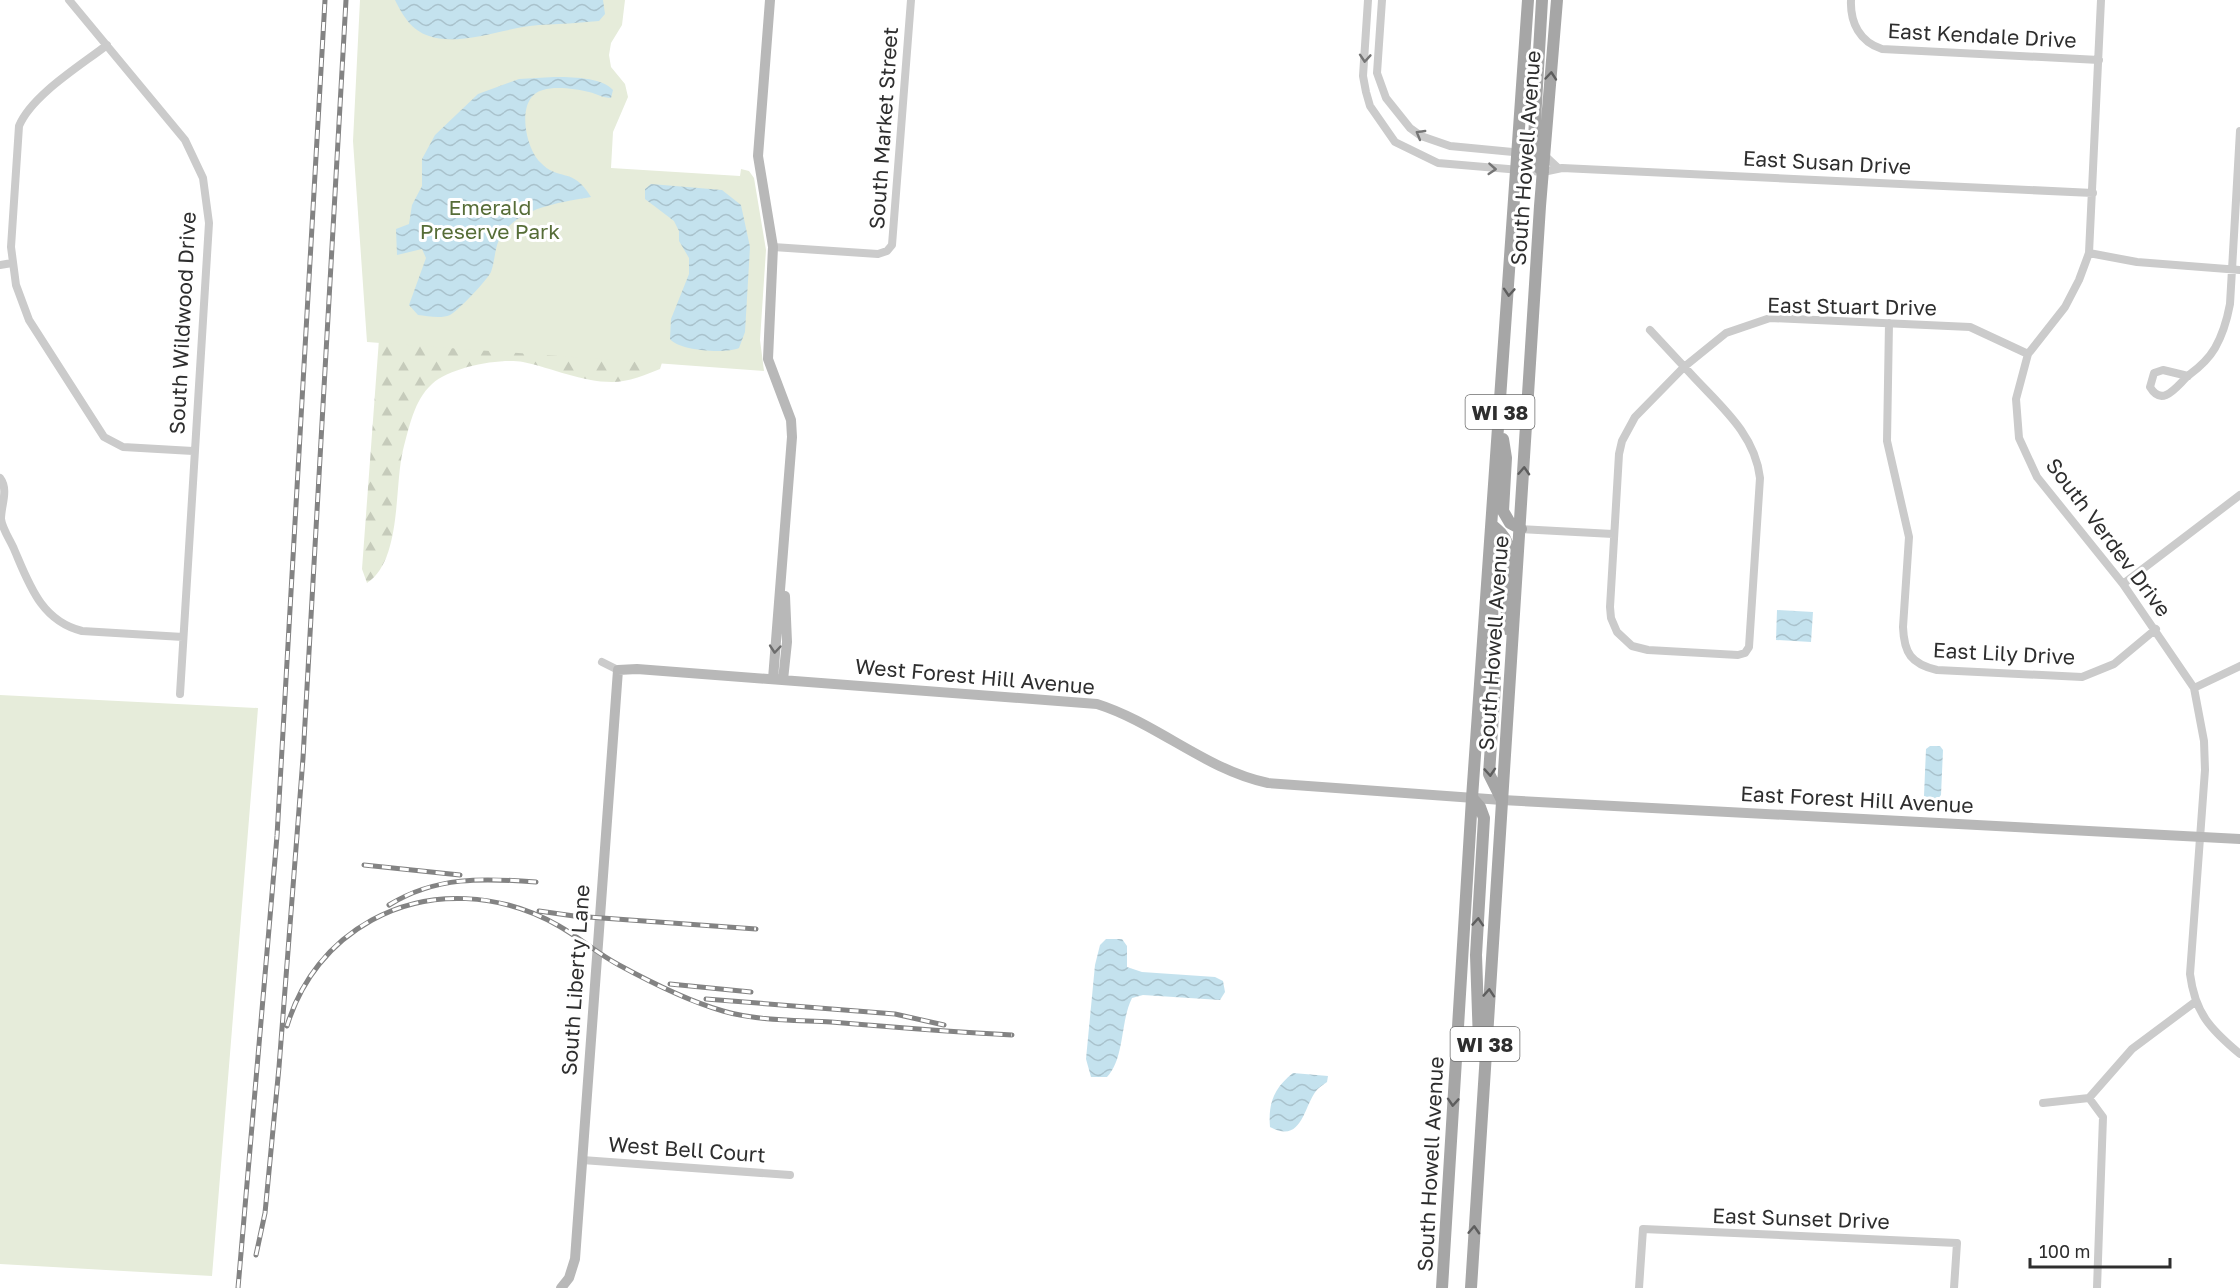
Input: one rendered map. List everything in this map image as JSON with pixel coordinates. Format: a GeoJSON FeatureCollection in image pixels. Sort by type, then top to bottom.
{"type":"FeatureCollection","features":[{"type":"Feature","properties":{"kind":"main road","name":"South Howell Avenue"},"geometry":{"type":"LineString","coordinates":[[1442,1288],[1472,798],[1528,0]]}},
{"type":"Feature","properties":{"kind":"main road"},"geometry":{"type":"LineString","coordinates":[[1542,0],[1539,155],[1536,164],[1543,172]]}},
{"type":"Feature","properties":{"kind":"main road","name":"South Howell Avenue"},"geometry":{"type":"LineString","coordinates":[[1539,155],[1557,0]]}},
{"type":"Feature","properties":{"kind":"main road","name":"South Howell Avenue"},"geometry":{"type":"LineString","coordinates":[[1471,1288],[1482,1086],[1521,529],[1543,172]]}},
{"type":"Feature","properties":{"kind":"main road"},"geometry":{"type":"LineString","coordinates":[[1500,414],[1506,458],[1503,511],[1510,523],[1521,529]]}},
{"type":"Feature","properties":{"kind":"main road"},"geometry":{"type":"LineString","coordinates":[[1492,525],[1503,536],[1508,546],[1505,604],[1510,669]]}},
{"type":"Feature","properties":{"kind":"main road"},"geometry":{"type":"LineString","coordinates":[[1489,567],[1496,677],[1489,774],[1502,800]]}},
{"type":"Feature","properties":{"kind":"main road"},"geometry":{"type":"LineString","coordinates":[[1472,798],[1480,807],[1484,818],[1476,955],[1482,1086]]}},
{"type":"Feature","properties":{"kind":"street","name":"South Wildwood Drive"},"geometry":{"type":"LineString","coordinates":[[69,0],[185,140],[199,167],[204,186],[209,234],[193,452],[180,694]]}},
{"type":"Feature","properties":{"kind":"street"},"geometry":{"type":"LineString","coordinates":[[770,0],[758,156],[773,247],[768,359],[789,412],[792,437],[782,578],[787,612],[778,679]]}},
{"type":"Feature","properties":{"kind":"street","name":"South Market Street"},"geometry":{"type":"LineString","coordinates":[[773,247],[878,254],[886,251],[892,245],[911,0]]}},
{"type":"Feature","properties":{"kind":"street","name":"East Susan Drive"},"geometry":{"type":"LineString","coordinates":[[1368,0],[1364,76],[1370,106],[1395,142],[1438,163],[1543,172],[1558,168],[2093,193]]}},
{"type":"Feature","properties":{"kind":"street"},"geometry":{"type":"LineString","coordinates":[[1382,0],[1377,73],[1386,98],[1395,113],[1410,128],[1434,142],[1450,146],[1539,155],[1558,168]]}},
{"type":"Feature","properties":{"kind":"street","name":"East Kendale Drive"},"geometry":{"type":"LineString","coordinates":[[1851,0],[1855,25],[1865,41],[1888,50],[2099,60]]}},
{"type":"Feature","properties":{"kind":"street","name":"South Verdev Drive"},"geometry":{"type":"LineString","coordinates":[[2101,0],[2089,253],[2079,280],[2065,307],[2028,354],[2016,399],[2019,438],[2037,477],[2123,584],[2156,629],[2194,688],[2204,741],[2190,974],[2195,1002],[2220,1036],[2240,1054]]}},
{"type":"Feature","properties":{"kind":"street"},"geometry":{"type":"LineString","coordinates":[[106,45],[41,97],[22,120],[17,142],[11,235],[12,262],[21,302],[29,320],[104,437],[131,448],[193,452]]}},
{"type":"Feature","properties":{"kind":"street"},"geometry":{"type":"LineString","coordinates":[[2188,376],[2199,369],[2214,350],[2225,329],[2236,270],[2240,131]]}},
{"type":"Feature","properties":{"kind":"street"},"geometry":{"type":"LineString","coordinates":[[2089,253],[2137,262],[2236,270]]}},
{"type":"Feature","properties":{"kind":"street"},"geometry":{"type":"LineString","coordinates":[[0,265],[12,262]]}},
{"type":"Feature","properties":{"kind":"street","name":"East Stuart Drive"},"geometry":{"type":"LineString","coordinates":[[1684,367],[1747,435],[1758,460],[1760,478],[1749,647],[1745,653],[1738,656],[1648,650],[1626,642],[1617,632],[1611,618],[1613,534],[1622,441],[1635,417],[1684,367],[1726,333],[1770,318],[1970,327],[2028,354]]}},
{"type":"Feature","properties":{"kind":"street","name":"East Lily Drive"},"geometry":{"type":"LineString","coordinates":[[1889,323],[1886,427],[1891,461],[1908,525],[1903,627],[1904,643],[1910,657],[1922,667],[1937,670],[2082,677],[2114,664],[2156,629]]}},
{"type":"Feature","properties":{"kind":"street"},"geometry":{"type":"LineString","coordinates":[[1650,330],[1684,367]]}},
{"type":"Feature","properties":{"kind":"street"},"geometry":{"type":"LineString","coordinates":[[0,478],[4,491],[1,521],[43,608],[58,621],[82,631],[183,637]]}},
{"type":"Feature","properties":{"kind":"street"},"geometry":{"type":"LineString","coordinates":[[2123,584],[2240,495]]}},
{"type":"Feature","properties":{"kind":"street"},"geometry":{"type":"LineString","coordinates":[[1521,529],[1613,534]]}},
{"type":"Feature","properties":{"kind":"street","name":"West Forest Hill Avenue"},"geometry":{"type":"LineString","coordinates":[[602,662],[618,670],[637,669],[778,679],[1097,704],[1120,711],[1254,780],[1472,798]]}},
{"type":"Feature","properties":{"kind":"street"},"geometry":{"type":"LineString","coordinates":[[2194,688],[2240,666]]}},
{"type":"Feature","properties":{"kind":"street","name":"South Liberty Lane"},"geometry":{"type":"LineString","coordinates":[[561,1288],[569,1278],[575,1259],[618,670]]}},
{"type":"Feature","properties":{"kind":"street","name":"East Forest Hill Avenue"},"geometry":{"type":"LineString","coordinates":[[1472,798],[2240,839]]}},
{"type":"Feature","properties":{"kind":"street"},"geometry":{"type":"LineString","coordinates":[[2043,1102],[2089,1098],[2132,1048],[2195,1002]]}},
{"type":"Feature","properties":{"kind":"street"},"geometry":{"type":"LineString","coordinates":[[2089,1098],[2103,1117],[2097,1288]]}},
{"type":"Feature","properties":{"kind":"street","name":"West Bell Court"},"geometry":{"type":"LineString","coordinates":[[582,1160],[790,1174]]}},
{"type":"Feature","properties":{"kind":"street","name":"East Sunset Drive"},"geometry":{"type":"LineString","coordinates":[[1639,1288],[1643,1229],[1957,1243],[1954,1288]]}},
{"type":"Feature","properties":{"kind":"green space","name":"Emerald Preserve Park"},"geometry":{"type":"Polygon","coordinates":[[[360,0],[625,0],[622,25],[611,43],[609,55],[611,67],[625,84],[628,97],[613,132],[611,168],[740,176],[741,169],[749,171],[754,178],[766,250],[760,340],[764,371],[367,342],[353,141],[360,0]]]}},
{"type":"Feature","properties":{"kind":"green space"},"geometry":{"type":"Polygon","coordinates":[[[381,312],[665,353],[660,369],[618,382],[590,380],[523,362],[501,361],[476,365],[451,373],[432,384],[416,406],[403,450],[395,522],[386,558],[378,572],[367,583],[362,569],[381,312]]]}},
{"type":"Feature","properties":{"kind":"green space"},"geometry":{"type":"Polygon","coordinates":[[[0,695],[258,708],[212,1276],[0,1264],[0,695]]]}},
{"type":"Feature","properties":{"kind":"water"},"geometry":{"type":"Polygon","coordinates":[[[395,0],[603,0],[605,14],[599,21],[526,26],[469,38],[441,39],[429,36],[412,26],[395,0]]]}},
{"type":"Feature","properties":{"kind":"water"},"geometry":{"type":"Polygon","coordinates":[[[554,77],[594,80],[613,90],[611,98],[572,89],[543,90],[534,94],[526,112],[525,123],[530,145],[540,162],[553,172],[578,181],[591,197],[547,206],[517,219],[500,237],[489,276],[454,313],[434,317],[418,315],[409,305],[426,258],[422,249],[397,255],[396,229],[409,224],[412,205],[422,186],[422,159],[435,135],[478,94],[519,79],[554,77]]]}},
{"type":"Feature","properties":{"kind":"water"},"geometry":{"type":"Polygon","coordinates":[[[651,184],[722,190],[741,205],[750,247],[745,332],[739,348],[724,351],[692,349],[670,339],[671,319],[689,274],[689,258],[679,241],[679,231],[674,221],[645,199],[645,189],[651,184]]]}},
{"type":"Feature","properties":{"kind":"water"},"geometry":{"type":"Polygon","coordinates":[[[1777,610],[1813,612],[1811,642],[1776,640],[1777,610]]]}},
{"type":"Feature","properties":{"kind":"water"},"geometry":{"type":"Polygon","coordinates":[[[1930,746],[1940,746],[1943,750],[1941,795],[1937,800],[1924,796],[1926,749],[1930,746]]]}},
{"type":"Feature","properties":{"kind":"water"},"geometry":{"type":"Polygon","coordinates":[[[1106,939],[1122,939],[1127,946],[1127,967],[1142,972],[1215,977],[1223,981],[1225,992],[1220,1000],[1143,995],[1132,998],[1120,1050],[1113,1069],[1107,1077],[1091,1077],[1086,1059],[1095,965],[1100,945],[1106,939]]]}},
{"type":"Feature","properties":{"kind":"water"},"geometry":{"type":"Polygon","coordinates":[[[1293,1073],[1328,1076],[1327,1082],[1316,1091],[1295,1128],[1281,1131],[1270,1127],[1271,1103],[1281,1084],[1293,1073]]]}},
{"type":"Feature","properties":{"kind":"railway"},"geometry":{"type":"LineString","coordinates":[[238,1288],[277,836],[325,0]]}},
{"type":"Feature","properties":{"kind":"railway"},"geometry":{"type":"LineString","coordinates":[[256,1255],[265,1213],[279,1067],[303,758],[346,0]]}},
{"type":"Feature","properties":{"kind":"railway"},"geometry":{"type":"LineString","coordinates":[[364,865],[460,875]]}},
{"type":"Feature","properties":{"kind":"railway"},"geometry":{"type":"LineString","coordinates":[[389,905],[424,889],[461,881],[536,882]]}},
{"type":"Feature","properties":{"kind":"railway"},"geometry":{"type":"LineString","coordinates":[[287,1026],[300,993],[319,964],[357,929],[394,910],[418,903],[442,899],[466,899],[490,901],[537,915],[559,926],[611,961],[657,985],[723,1011],[777,1020],[1012,1035]]}},
{"type":"Feature","properties":{"kind":"railway"},"geometry":{"type":"LineString","coordinates":[[539,911],[574,916],[756,929]]}},
{"type":"Feature","properties":{"kind":"railway"},"geometry":{"type":"LineString","coordinates":[[670,984],[751,992]]}},
{"type":"Feature","properties":{"kind":"railway"},"geometry":{"type":"LineString","coordinates":[[706,999],[895,1014],[944,1025]]}}]}
